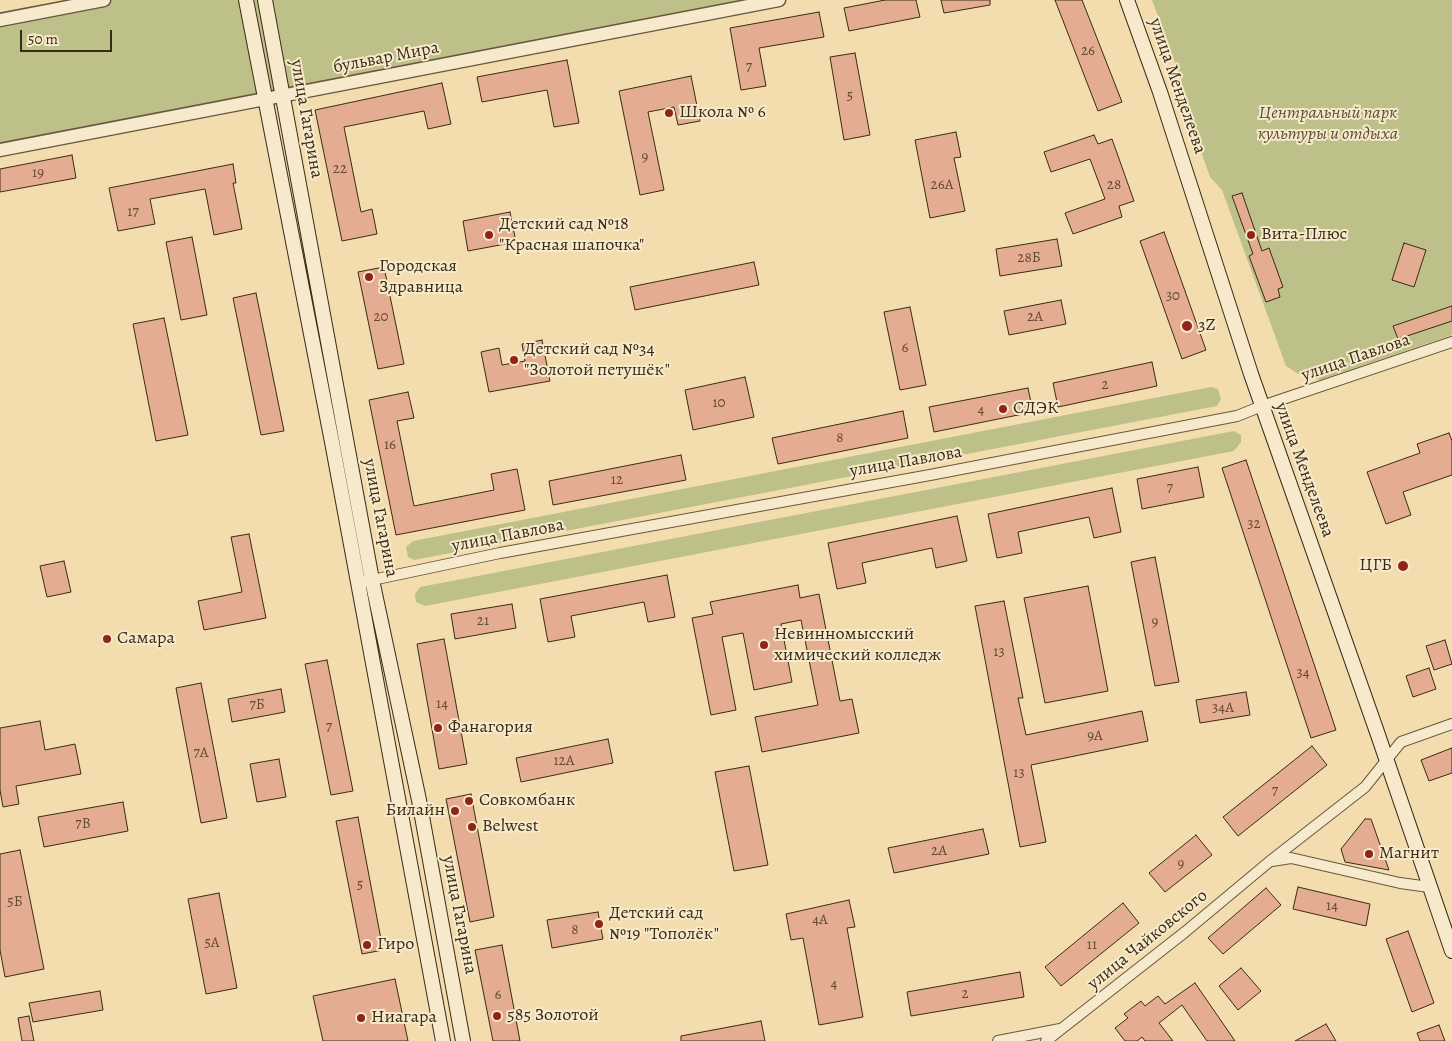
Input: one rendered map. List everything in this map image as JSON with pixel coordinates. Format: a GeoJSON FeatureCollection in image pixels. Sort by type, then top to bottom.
{"type":"FeatureCollection","features":[{"type":"Feature","properties":{"kind":"main road","name":"улица Гагарина"},"geometry":{"type":"LineString","coordinates":[[246,0],[365,581],[418,800],[463,1041]]}},
{"type":"Feature","properties":{"kind":"main road","name":"улица Гагарина"},"geometry":{"type":"LineString","coordinates":[[264,0],[443,1041]]}},
{"type":"Feature","properties":{"kind":"main road","name":"улица Менделеева"},"geometry":{"type":"LineString","coordinates":[[1127,0],[1160,92],[1262,406],[1452,951]]}},
{"type":"Feature","properties":{"kind":"street"},"geometry":{"type":"LineString","coordinates":[[0,20],[104,0]]}},
{"type":"Feature","properties":{"kind":"street","name":"бульвар Мира"},"geometry":{"type":"LineString","coordinates":[[0,150],[779,0]]}},
{"type":"Feature","properties":{"kind":"street","name":"улица Павлова"},"geometry":{"type":"LineString","coordinates":[[365,581],[543,545],[930,475],[1237,416],[1452,342]]}},
{"type":"Feature","properties":{"kind":"street","name":"улица Чайковского"},"geometry":{"type":"LineString","coordinates":[[1046,1041],[1365,787],[1401,742],[1452,724]]}},
{"type":"Feature","properties":{"kind":"street"},"geometry":{"type":"LineString","coordinates":[[1269,862],[1291,858],[1400,883],[1429,887]]}},
{"type":"Feature","properties":{"kind":"street"},"geometry":{"type":"LineString","coordinates":[[998,1041],[1061,1029]]}},
{"type":"Feature","properties":{"kind":"green space"},"geometry":{"type":"Polygon","coordinates":[[[104,0],[779,0],[0,150],[0,20],[104,0]]]}},
{"type":"Feature","properties":{"kind":"green space","name":"Центральный парк культуры и отдыха"},"geometry":{"type":"Polygon","coordinates":[[[1152,0],[1452,0],[1452,335],[1320,380],[1300,375],[1286,366],[1222,190],[1210,177],[1186,109],[1181,79],[1152,0]]]}},
{"type":"Feature","properties":{"kind":"green space"},"geometry":{"type":"Polygon","coordinates":[[[1211,387],[1218,389],[1221,399],[1217,406],[414,560],[408,557],[406,547],[413,541],[1211,387]]]}},
{"type":"Feature","properties":{"kind":"green space"},"geometry":{"type":"Polygon","coordinates":[[[1234,431],[1241,435],[1241,442],[1234,451],[425,606],[416,602],[415,594],[420,587],[1234,431]]]}},
{"type":"Feature","properties":{"kind":"building"},"geometry":{"type":"Polygon","coordinates":[[[885,0],[916,0],[920,17],[849,31],[844,8],[885,0]]]}},
{"type":"Feature","properties":{"kind":"building"},"geometry":{"type":"Polygon","coordinates":[[[941,0],[990,0],[990,5],[944,13],[941,0]]]}},
{"type":"Feature","properties":{"kind":"building"},"geometry":{"type":"Polygon","coordinates":[[[1055,0],[1082,0],[1122,102],[1098,111],[1055,0]]]}},
{"type":"Feature","properties":{"kind":"building"},"geometry":{"type":"Polygon","coordinates":[[[819,12],[824,37],[759,48],[766,86],[741,90],[730,28],[819,12]]]}},
{"type":"Feature","properties":{"kind":"building"},"geometry":{"type":"Polygon","coordinates":[[[855,53],[870,135],[844,140],[830,57],[855,53]]]}},
{"type":"Feature","properties":{"kind":"building"},"geometry":{"type":"Polygon","coordinates":[[[567,60],[579,123],[554,127],[547,90],[482,102],[477,77],[567,60]]]}},
{"type":"Feature","properties":{"kind":"building"},"geometry":{"type":"Polygon","coordinates":[[[691,76],[700,121],[678,125],[674,107],[648,112],[664,190],[640,195],[619,91],[691,76]]]}},
{"type":"Feature","properties":{"kind":"building"},"geometry":{"type":"Polygon","coordinates":[[[442,83],[451,124],[428,129],[424,111],[344,127],[361,212],[372,209],[377,234],[342,241],[315,110],[442,83]]]}},
{"type":"Feature","properties":{"kind":"building"},"geometry":{"type":"Polygon","coordinates":[[[956,132],[961,157],[954,158],[965,211],[930,218],[915,140],[956,132]]]}},
{"type":"Feature","properties":{"kind":"building"},"geometry":{"type":"Polygon","coordinates":[[[1094,135],[1098,144],[1112,139],[1134,201],[1119,206],[1122,217],[1073,234],[1065,213],[1105,199],[1090,159],[1051,172],[1044,152],[1094,135]]]}},
{"type":"Feature","properties":{"kind":"building"},"geometry":{"type":"Polygon","coordinates":[[[72,155],[76,178],[0,192],[0,169],[72,155]]]}},
{"type":"Feature","properties":{"kind":"building"},"geometry":{"type":"Polygon","coordinates":[[[233,164],[236,183],[233,183],[242,229],[214,235],[205,189],[150,199],[155,224],[118,231],[109,188],[233,164]]]}},
{"type":"Feature","properties":{"kind":"building"},"geometry":{"type":"Polygon","coordinates":[[[1242,193],[1262,251],[1269,248],[1283,287],[1278,289],[1280,297],[1266,302],[1249,256],[1253,254],[1232,196],[1242,193]]]}},
{"type":"Feature","properties":{"kind":"building"},"geometry":{"type":"Polygon","coordinates":[[[510,212],[516,242],[468,251],[463,221],[510,212]]]}},
{"type":"Feature","properties":{"kind":"building"},"geometry":{"type":"Polygon","coordinates":[[[1164,232],[1206,350],[1182,359],[1140,241],[1164,232]]]}},
{"type":"Feature","properties":{"kind":"building"},"geometry":{"type":"Polygon","coordinates":[[[192,237],[207,315],[181,320],[166,242],[192,237]]]}},
{"type":"Feature","properties":{"kind":"building"},"geometry":{"type":"Polygon","coordinates":[[[1057,239],[1062,266],[1000,276],[996,249],[1057,239]]]}},
{"type":"Feature","properties":{"kind":"building"},"geometry":{"type":"Polygon","coordinates":[[[1404,243],[1426,250],[1414,287],[1392,280],[1404,243]]]}},
{"type":"Feature","properties":{"kind":"building"},"geometry":{"type":"Polygon","coordinates":[[[754,262],[759,285],[635,310],[630,287],[754,262]]]}},
{"type":"Feature","properties":{"kind":"building"},"geometry":{"type":"Polygon","coordinates":[[[384,267],[404,364],[378,369],[358,272],[384,267]]]}},
{"type":"Feature","properties":{"kind":"building"},"geometry":{"type":"Polygon","coordinates":[[[256,293],[284,431],[261,435],[233,298],[256,293]]]}},
{"type":"Feature","properties":{"kind":"building"},"geometry":{"type":"Polygon","coordinates":[[[1061,300],[1066,324],[1009,335],[1004,311],[1061,300]]]}},
{"type":"Feature","properties":{"kind":"building"},"geometry":{"type":"Polygon","coordinates":[[[1452,306],[1452,321],[1398,339],[1393,326],[1452,306]]]}},
{"type":"Feature","properties":{"kind":"building"},"geometry":{"type":"Polygon","coordinates":[[[910,307],[926,385],[900,390],[884,312],[910,307]]]}},
{"type":"Feature","properties":{"kind":"building"},"geometry":{"type":"Polygon","coordinates":[[[164,318],[188,435],[156,441],[133,324],[164,318]]]}},
{"type":"Feature","properties":{"kind":"building"},"geometry":{"type":"Polygon","coordinates":[[[542,340],[550,381],[489,392],[481,352],[499,348],[502,365],[525,361],[522,344],[542,340]]]}},
{"type":"Feature","properties":{"kind":"building"},"geometry":{"type":"Polygon","coordinates":[[[1152,362],[1157,386],[1058,407],[1053,383],[1152,362]]]}},
{"type":"Feature","properties":{"kind":"building"},"geometry":{"type":"Polygon","coordinates":[[[745,377],[754,417],[693,430],[685,390],[745,377]]]}},
{"type":"Feature","properties":{"kind":"building"},"geometry":{"type":"Polygon","coordinates":[[[1028,388],[1033,412],[934,432],[929,407],[1028,388]]]}},
{"type":"Feature","properties":{"kind":"building"},"geometry":{"type":"Polygon","coordinates":[[[408,392],[414,418],[397,421],[414,506],[494,490],[491,474],[517,469],[525,510],[396,535],[369,400],[408,392]]]}},
{"type":"Feature","properties":{"kind":"building"},"geometry":{"type":"Polygon","coordinates":[[[903,411],[908,438],[778,464],[772,438],[903,411]]]}},
{"type":"Feature","properties":{"kind":"building"},"geometry":{"type":"Polygon","coordinates":[[[1449,433],[1452,441],[1452,475],[1403,492],[1411,515],[1386,524],[1367,472],[1420,453],[1417,444],[1449,433]]]}},
{"type":"Feature","properties":{"kind":"building"},"geometry":{"type":"Polygon","coordinates":[[[681,455],[686,480],[553,505],[549,481],[681,455]]]}},
{"type":"Feature","properties":{"kind":"building"},"geometry":{"type":"Polygon","coordinates":[[[1246,460],[1336,730],[1311,738],[1222,468],[1246,460]]]}},
{"type":"Feature","properties":{"kind":"building"},"geometry":{"type":"Polygon","coordinates":[[[1198,467],[1204,497],[1142,509],[1137,479],[1198,467]]]}},
{"type":"Feature","properties":{"kind":"building"},"geometry":{"type":"Polygon","coordinates":[[[1112,488],[1121,532],[1094,538],[1089,517],[1018,532],[1022,553],[997,558],[988,514],[1112,488]]]}},
{"type":"Feature","properties":{"kind":"building"},"geometry":{"type":"Polygon","coordinates":[[[957,516],[967,561],[936,568],[932,548],[862,563],[866,583],[837,589],[828,543],[957,516]]]}},
{"type":"Feature","properties":{"kind":"building"},"geometry":{"type":"Polygon","coordinates":[[[249,534],[266,618],[204,630],[198,601],[242,592],[231,537],[249,534]]]}},
{"type":"Feature","properties":{"kind":"building"},"geometry":{"type":"Polygon","coordinates":[[[1155,557],[1179,682],[1155,686],[1131,562],[1155,557]]]}},
{"type":"Feature","properties":{"kind":"building"},"geometry":{"type":"Polygon","coordinates":[[[64,561],[71,592],[47,597],[40,566],[64,561]]]}},
{"type":"Feature","properties":{"kind":"building"},"geometry":{"type":"Polygon","coordinates":[[[667,575],[675,617],[648,622],[644,602],[571,616],[575,637],[548,642],[540,599],[667,575]]]}},
{"type":"Feature","properties":{"kind":"building"},"geometry":{"type":"Polygon","coordinates":[[[798,585],[800,598],[819,594],[840,701],[852,699],[859,733],[762,752],[755,717],[818,705],[801,620],[781,624],[792,682],[754,690],[743,633],[722,637],[736,710],[711,715],[692,618],[713,614],[710,602],[798,585]]]}},
{"type":"Feature","properties":{"kind":"building"},"geometry":{"type":"Polygon","coordinates":[[[1088,586],[1108,691],[1045,703],[1024,598],[1088,586]]]}},
{"type":"Feature","properties":{"kind":"building"},"geometry":{"type":"Polygon","coordinates":[[[1004,601],[1023,698],[1018,698],[1026,735],[1142,711],[1148,741],[1031,765],[1046,842],[1020,847],[975,606],[1004,601]]]}},
{"type":"Feature","properties":{"kind":"building"},"geometry":{"type":"Polygon","coordinates":[[[512,604],[516,628],[455,639],[451,614],[512,604]]]}},
{"type":"Feature","properties":{"kind":"building"},"geometry":{"type":"Polygon","coordinates":[[[444,639],[467,764],[439,769],[417,644],[444,639]]]}},
{"type":"Feature","properties":{"kind":"building"},"geometry":{"type":"Polygon","coordinates":[[[1445,640],[1452,664],[1434,670],[1426,646],[1445,640]]]}},
{"type":"Feature","properties":{"kind":"building"},"geometry":{"type":"Polygon","coordinates":[[[327,660],[353,791],[331,795],[305,664],[327,660]]]}},
{"type":"Feature","properties":{"kind":"building"},"geometry":{"type":"Polygon","coordinates":[[[1429,668],[1436,689],[1413,697],[1406,676],[1429,668]]]}},
{"type":"Feature","properties":{"kind":"building"},"geometry":{"type":"Polygon","coordinates":[[[201,683],[227,818],[201,823],[176,688],[201,683]]]}},
{"type":"Feature","properties":{"kind":"building"},"geometry":{"type":"Polygon","coordinates":[[[281,689],[285,712],[232,722],[228,699],[281,689]]]}},
{"type":"Feature","properties":{"kind":"building"},"geometry":{"type":"Polygon","coordinates":[[[1246,692],[1250,715],[1200,723],[1196,700],[1246,692]]]}},
{"type":"Feature","properties":{"kind":"building"},"geometry":{"type":"Polygon","coordinates":[[[40,721],[45,750],[75,744],[81,774],[16,786],[19,804],[3,807],[0,790],[0,728],[40,721]]]}},
{"type":"Feature","properties":{"kind":"building"},"geometry":{"type":"Polygon","coordinates":[[[608,739],[613,763],[521,782],[516,758],[608,739]]]}},
{"type":"Feature","properties":{"kind":"building"},"geometry":{"type":"Polygon","coordinates":[[[1312,746],[1327,765],[1238,836],[1223,817],[1312,746]]]}},
{"type":"Feature","properties":{"kind":"building"},"geometry":{"type":"Polygon","coordinates":[[[1452,748],[1452,773],[1429,781],[1421,760],[1452,748]]]}},
{"type":"Feature","properties":{"kind":"building"},"geometry":{"type":"Polygon","coordinates":[[[279,759],[286,797],[257,802],[250,764],[279,759]]]}},
{"type":"Feature","properties":{"kind":"building"},"geometry":{"type":"Polygon","coordinates":[[[749,766],[768,865],[734,871],[715,772],[749,766]]]}},
{"type":"Feature","properties":{"kind":"building"},"geometry":{"type":"Polygon","coordinates":[[[471,794],[494,917],[470,922],[446,799],[471,794]]]}},
{"type":"Feature","properties":{"kind":"building"},"geometry":{"type":"Polygon","coordinates":[[[123,802],[128,831],[44,847],[38,817],[123,802]]]}},
{"type":"Feature","properties":{"kind":"building"},"geometry":{"type":"Polygon","coordinates":[[[358,817],[383,950],[362,954],[336,821],[358,817]]]}},
{"type":"Feature","properties":{"kind":"building"},"geometry":{"type":"Polygon","coordinates":[[[1365,819],[1371,819],[1389,870],[1345,862],[1341,849],[1365,819]]]}},
{"type":"Feature","properties":{"kind":"building"},"geometry":{"type":"Polygon","coordinates":[[[983,829],[989,854],[894,873],[888,848],[983,829]]]}},
{"type":"Feature","properties":{"kind":"building"},"geometry":{"type":"Polygon","coordinates":[[[1196,835],[1212,855],[1165,892],[1149,873],[1196,835]]]}},
{"type":"Feature","properties":{"kind":"building"},"geometry":{"type":"Polygon","coordinates":[[[20,850],[44,969],[5,977],[0,950],[0,854],[20,850]]]}},
{"type":"Feature","properties":{"kind":"building"},"geometry":{"type":"Polygon","coordinates":[[[1298,887],[1370,904],[1366,926],[1293,909],[1298,887]]]}},
{"type":"Feature","properties":{"kind":"building"},"geometry":{"type":"Polygon","coordinates":[[[1266,888],[1281,905],[1223,954],[1208,938],[1266,888]]]}},
{"type":"Feature","properties":{"kind":"building"},"geometry":{"type":"Polygon","coordinates":[[[219,893],[237,988],[206,994],[188,899],[219,893]]]}},
{"type":"Feature","properties":{"kind":"building"},"geometry":{"type":"Polygon","coordinates":[[[849,900],[855,927],[847,928],[863,1017],[819,1025],[803,938],[791,940],[786,914],[849,900]]]}},
{"type":"Feature","properties":{"kind":"building"},"geometry":{"type":"Polygon","coordinates":[[[1123,903],[1139,923],[1061,986],[1045,967],[1123,903]]]}},
{"type":"Feature","properties":{"kind":"building"},"geometry":{"type":"Polygon","coordinates":[[[598,912],[603,939],[552,948],[547,920],[598,912]]]}},
{"type":"Feature","properties":{"kind":"building"},"geometry":{"type":"Polygon","coordinates":[[[1408,931],[1434,1003],[1412,1012],[1386,939],[1408,931]]]}},
{"type":"Feature","properties":{"kind":"building"},"geometry":{"type":"Polygon","coordinates":[[[502,945],[520,1041],[493,1041],[475,950],[502,945]]]}},
{"type":"Feature","properties":{"kind":"building"},"geometry":{"type":"Polygon","coordinates":[[[1241,968],[1261,991],[1238,1010],[1219,986],[1241,968]]]}},
{"type":"Feature","properties":{"kind":"building"},"geometry":{"type":"Polygon","coordinates":[[[1020,972],[1024,997],[911,1016],[907,992],[1020,972]]]}},
{"type":"Feature","properties":{"kind":"building","name":"Ниагара"},"geometry":{"type":"Polygon","coordinates":[[[395,979],[408,1041],[323,1041],[313,996],[395,979]]]}},
{"type":"Feature","properties":{"kind":"building"},"geometry":{"type":"Polygon","coordinates":[[[1195,983],[1235,1041],[1207,1041],[1182,1005],[1159,1023],[1173,1041],[1145,1041],[1142,1037],[1137,1041],[1125,1041],[1115,1028],[1128,1018],[1124,1014],[1141,1001],[1145,1006],[1158,996],[1165,1004],[1195,983]]]}},
{"type":"Feature","properties":{"kind":"building"},"geometry":{"type":"Polygon","coordinates":[[[100,991],[103,1010],[33,1022],[29,1003],[100,991]]]}},
{"type":"Feature","properties":{"kind":"building"},"geometry":{"type":"Polygon","coordinates":[[[29,1016],[34,1041],[22,1041],[18,1018],[29,1016]]]}},
{"type":"Feature","properties":{"kind":"building"},"geometry":{"type":"Polygon","coordinates":[[[761,1021],[765,1041],[681,1041],[681,1036],[761,1021]]]}},
{"type":"Feature","properties":{"kind":"building"},"geometry":{"type":"Polygon","coordinates":[[[1326,1024],[1336,1041],[1295,1041],[1326,1024]]]}},
{"type":"Feature","properties":{"kind":"building"},"geometry":{"type":"Polygon","coordinates":[[[1439,1025],[1445,1041],[1420,1041],[1417,1033],[1439,1025]]]}},
{"type":"Feature","properties":{"kind":"place","name":"Школа № 6"},"geometry":{"type":"Point","coordinates":[669,113]}},
{"type":"Feature","properties":{"kind":"place","name":"Детский сад №18 \"Красная шапочка\""},"geometry":{"type":"Point","coordinates":[489,235]}},
{"type":"Feature","properties":{"kind":"place","name":"Вита-Плюс"},"geometry":{"type":"Point","coordinates":[1251,235]}},
{"type":"Feature","properties":{"kind":"place","name":"Городская Здравница"},"geometry":{"type":"Point","coordinates":[369,277]}},
{"type":"Feature","properties":{"kind":"place","name":"3Z"},"geometry":{"type":"Point","coordinates":[1187,326]}},
{"type":"Feature","properties":{"kind":"place","name":"Детский сад №34 \"Золотой петушёк\""},"geometry":{"type":"Point","coordinates":[514,360]}},
{"type":"Feature","properties":{"kind":"place","name":"СДЭК"},"geometry":{"type":"Point","coordinates":[1003,409]}},
{"type":"Feature","properties":{"kind":"place","name":"ЦГБ"},"geometry":{"type":"Point","coordinates":[1403,566]}},
{"type":"Feature","properties":{"kind":"place","name":"Самара"},"geometry":{"type":"Point","coordinates":[107,639]}},
{"type":"Feature","properties":{"kind":"place","name":"Невинномысский химический колледж"},"geometry":{"type":"Point","coordinates":[764,645]}},
{"type":"Feature","properties":{"kind":"place","name":"Фанагория"},"geometry":{"type":"Point","coordinates":[438,728]}},
{"type":"Feature","properties":{"kind":"place","name":"Совкомбанк"},"geometry":{"type":"Point","coordinates":[469,801]}},
{"type":"Feature","properties":{"kind":"place","name":"Билайн"},"geometry":{"type":"Point","coordinates":[455,811]}},
{"type":"Feature","properties":{"kind":"place","name":"Belwest"},"geometry":{"type":"Point","coordinates":[472,827]}},
{"type":"Feature","properties":{"kind":"place","name":"Магнит"},"geometry":{"type":"Point","coordinates":[1369,854]}},
{"type":"Feature","properties":{"kind":"place","name":"Детский сад №19 \"Тополёк\""},"geometry":{"type":"Point","coordinates":[599,924]}},
{"type":"Feature","properties":{"kind":"place","name":"Гиро"},"geometry":{"type":"Point","coordinates":[367,945]}},
{"type":"Feature","properties":{"kind":"place","name":"585 Золотой"},"geometry":{"type":"Point","coordinates":[497,1016]}},
{"type":"Feature","properties":{"kind":"place","name":"Ниагара"},"geometry":{"type":"Point","coordinates":[361,1018]}}]}
